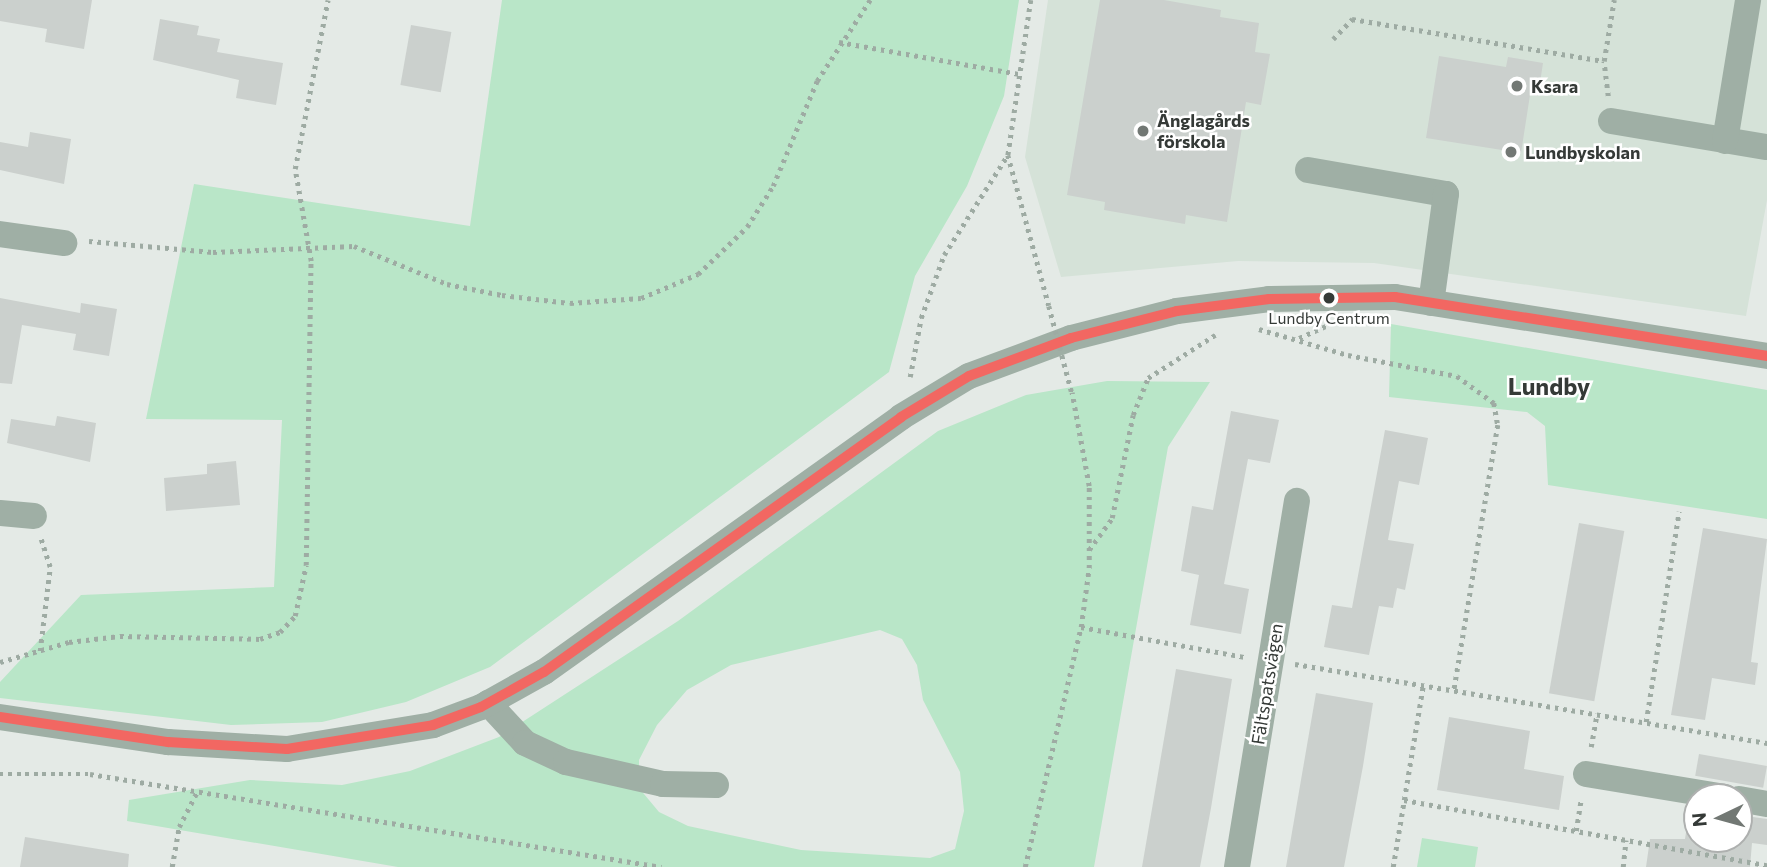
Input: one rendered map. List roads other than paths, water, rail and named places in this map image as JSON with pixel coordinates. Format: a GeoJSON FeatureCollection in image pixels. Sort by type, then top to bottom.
{"type":"FeatureCollection","features":[{"type":"Feature","properties":{"kind":"street"},"geometry":{"type":"LineString","coordinates":[[1726,141],[1748,0]]}},
{"type":"Feature","properties":{"kind":"street"},"geometry":{"type":"LineString","coordinates":[[1611,121],[1767,147]]}},
{"type":"Feature","properties":{"kind":"street"},"geometry":{"type":"LineString","coordinates":[[1308,170],[1446,194],[1431,303]]}},
{"type":"Feature","properties":{"kind":"street"},"geometry":{"type":"LineString","coordinates":[[0,234],[64,243]]}},
{"type":"Feature","properties":{"kind":"street"},"geometry":{"type":"LineString","coordinates":[[0,717],[168,742],[287,749],[373,739],[433,725],[488,703],[544,672],[901,417],[969,376],[1071,338],[1177,311],[1269,299],[1395,298],[1767,356]]}},
{"type":"Feature","properties":{"kind":"street","name":"Fältspatsvägen"},"geometry":{"type":"LineString","coordinates":[[1237,867],[1297,501]]}},
{"type":"Feature","properties":{"kind":"street"},"geometry":{"type":"LineString","coordinates":[[0,513],[34,516]]}},
{"type":"Feature","properties":{"kind":"street"},"geometry":{"type":"LineString","coordinates":[[488,703],[525,743],[566,762],[663,784],[716,785]]}},
{"type":"Feature","properties":{"kind":"street"},"geometry":{"type":"LineString","coordinates":[[1586,774],[1683,790]]}},
{"type":"Feature","properties":{"kind":"place","name":"Ksara"},"geometry":{"type":"Point","coordinates":[1517,86]}},
{"type":"Feature","properties":{"kind":"place","name":"Änglagårds förskola"},"geometry":{"type":"Point","coordinates":[1143,131]}},
{"type":"Feature","properties":{"kind":"place","name":"Lundbyskolan"},"geometry":{"type":"Point","coordinates":[1511,152]}},
{"type":"Feature","properties":{"kind":"place","name":"Lundby Centrum"},"geometry":{"type":"Point","coordinates":[1329,298]}},
{"type":"Feature","properties":{"kind":"district","name":"Lundby"},"geometry":{"type":"Point","coordinates":[1549,386]}}]}
